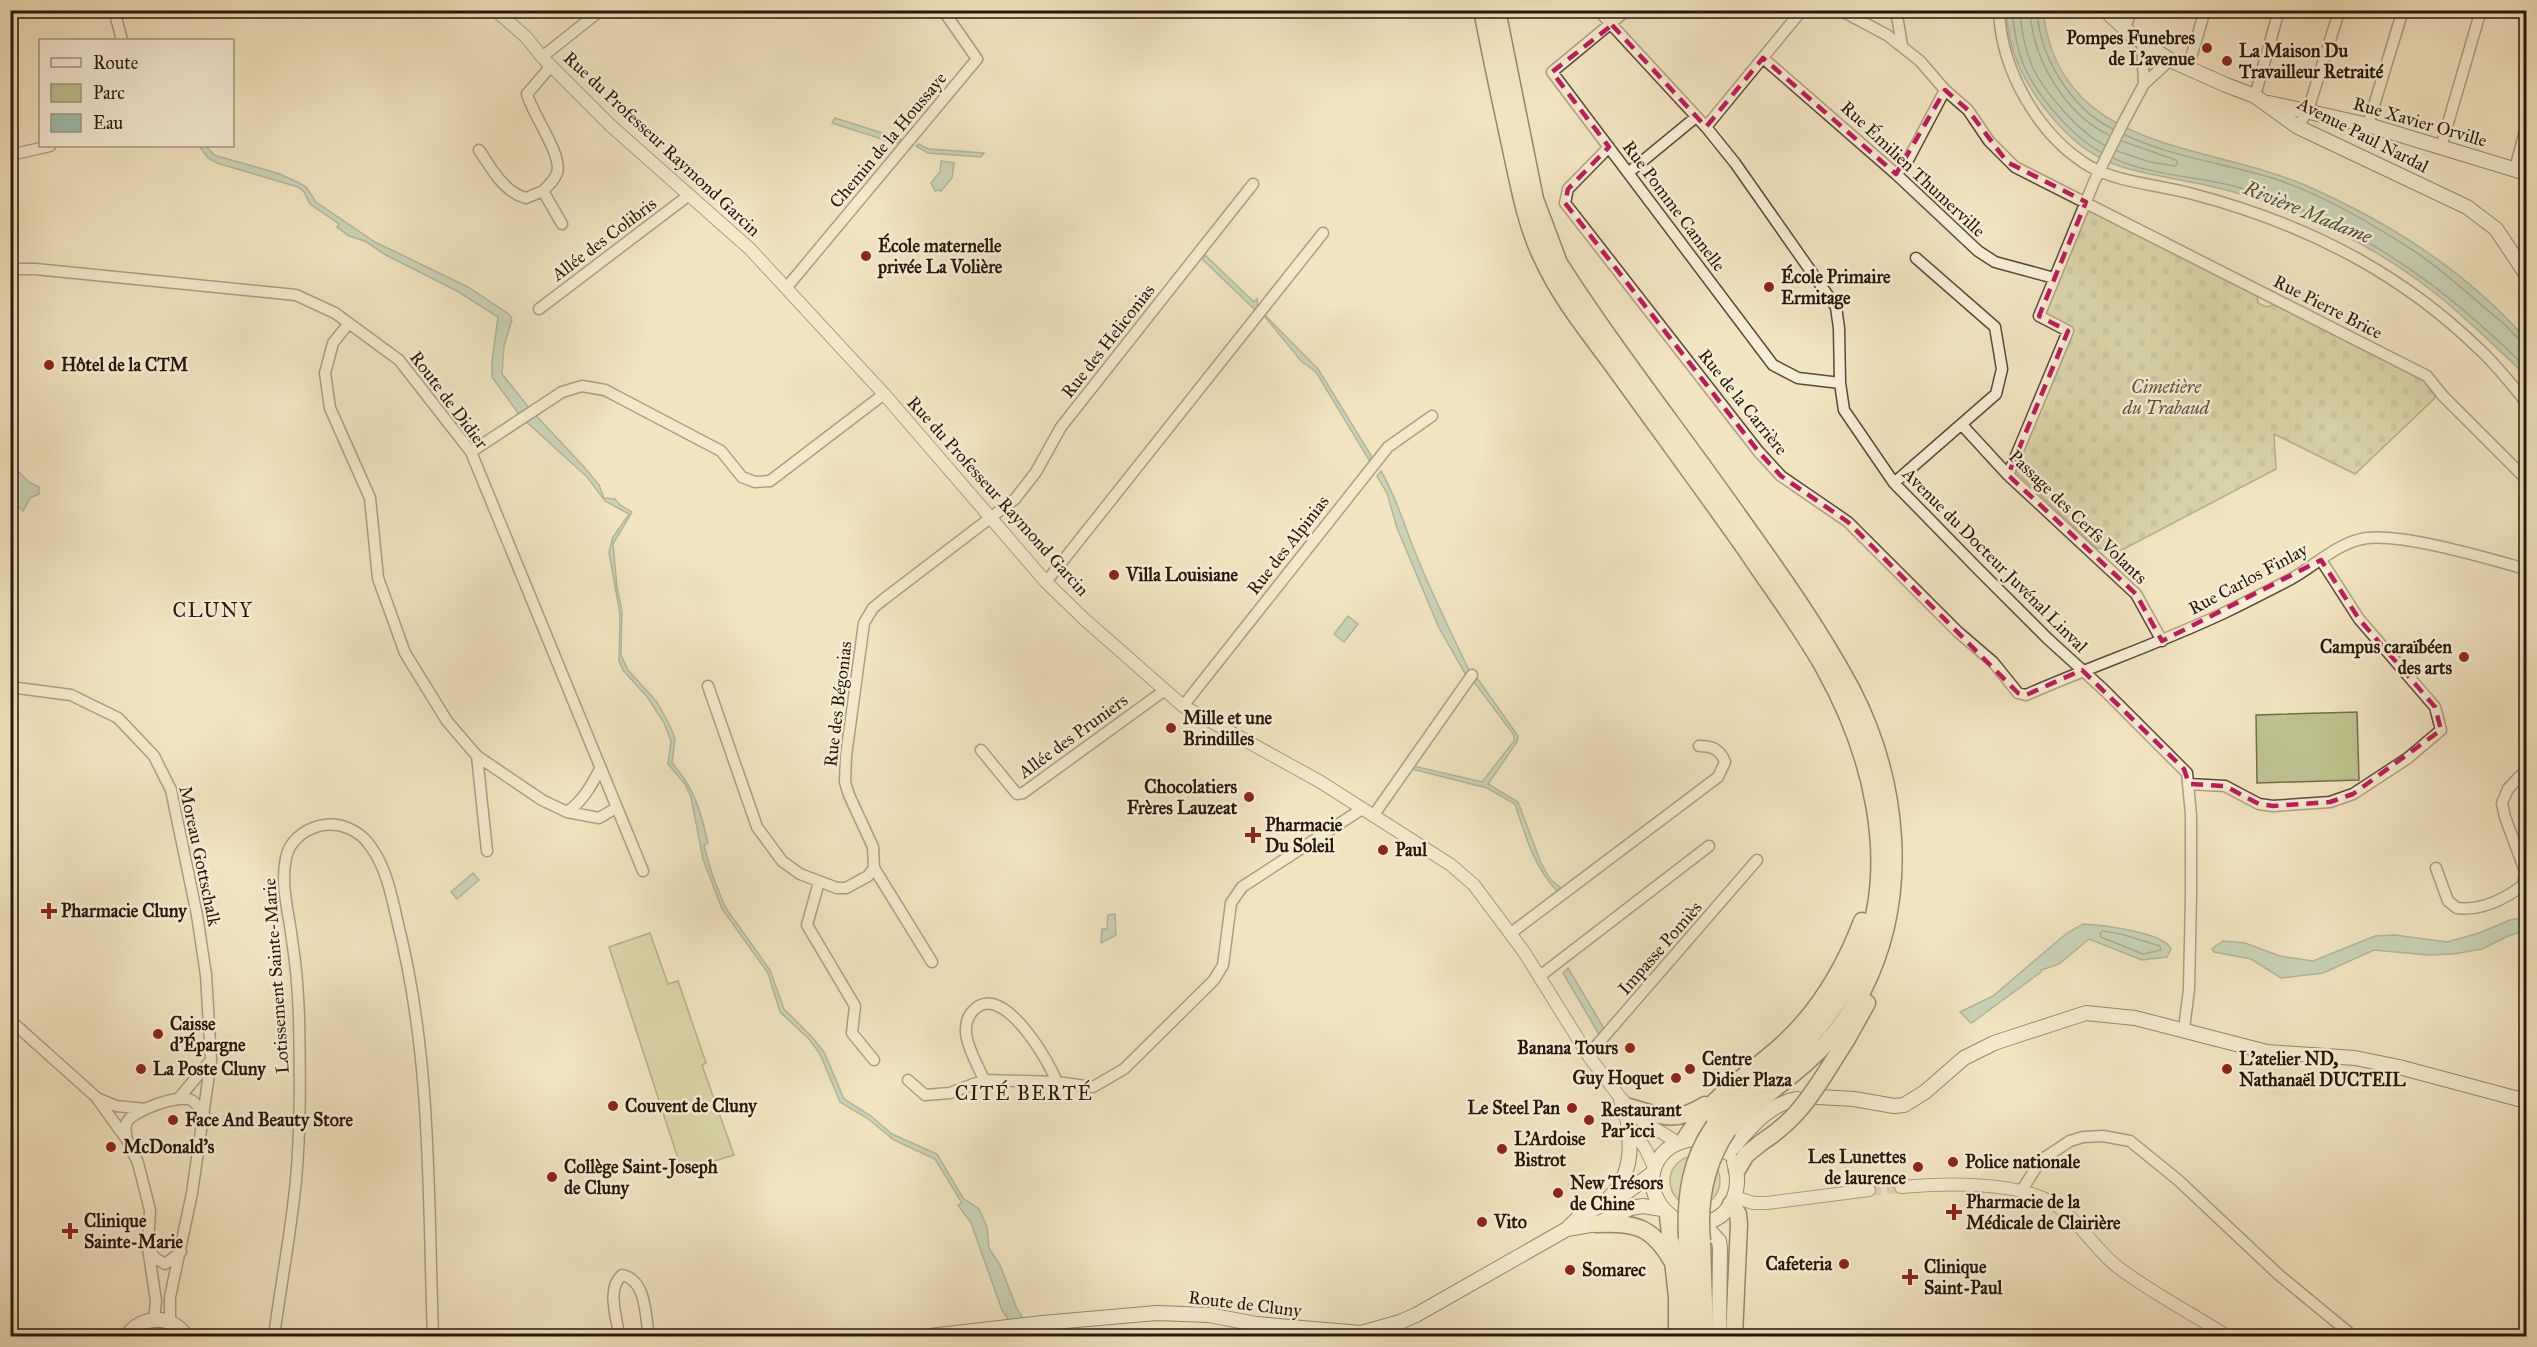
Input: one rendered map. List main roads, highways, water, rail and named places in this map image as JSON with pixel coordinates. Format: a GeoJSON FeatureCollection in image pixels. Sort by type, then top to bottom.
{"type":"FeatureCollection","features":[{"type":"Feature","properties":{"kind":"highway"},"geometry":{"type":"LineString","coordinates":[[1482,10],[1515,167],[1527,216],[1542,260],[1567,302],[1716,508],[1824,668],[1853,729],[1866,769],[1879,835],[1879,875],[1874,915],[1864,950],[1839,1000],[1825,1021],[1797,1052],[1725,1111],[1702,1194],[1705,1336]]}},
{"type":"Feature","properties":{"kind":"highway"},"geometry":{"type":"LineString","coordinates":[[1497,10],[1536,199],[1559,263],[1800,601],[1851,689],[1870,735],[1888,797],[1894,854],[1896,924],[1888,956],[1848,1039],[1802,1109],[1779,1131],[1746,1155],[1737,1170]]}},
{"type":"Feature","properties":{"kind":"highway"},"geometry":{"type":"LineString","coordinates":[[1721,1128],[1742,1115],[1807,1063],[1838,1029],[1857,1001],[1878,958],[1890,909],[1894,854]]}},
{"type":"Feature","properties":{"kind":"highway"},"geometry":{"type":"LineString","coordinates":[[1624,1101],[1659,1116],[1689,1115],[1716,1098],[1776,1051],[1822,1001],[1835,981],[1855,939],[1879,875]]}},
{"type":"Feature","properties":{"kind":"highway"},"geometry":{"type":"LineString","coordinates":[[1686,1140],[1695,1123],[1716,1098]]}},
{"type":"Feature","properties":{"kind":"highway"},"geometry":{"type":"LineString","coordinates":[[1733,1201],[1739,1224],[1734,1336]]}},
{"type":"Feature","properties":{"kind":"highway"},"geometry":{"type":"LineString","coordinates":[[1669,1215],[1675,1266],[1677,1336]]}},
{"type":"Feature","properties":{"kind":"highway"},"geometry":{"type":"LineString","coordinates":[[1596,1224],[1622,1222],[1641,1227],[1655,1236],[1675,1266]]}},
{"type":"Feature","properties":{"kind":"highway"},"geometry":{"type":"LineString","coordinates":[[1691,1336],[1702,1233]]}},
{"type":"Feature","properties":{"kind":"main road","name":"Avenue Paul Nardal"},"geometry":{"type":"LineString","coordinates":[[2105,10],[2142,43],[2170,60],[2261,99],[2298,127],[2467,207],[2496,229],[2522,257],[2526,273]]}},
{"type":"Feature","properties":{"kind":"main road","name":"Rue Xavier Orville"},"geometry":{"type":"LineString","coordinates":[[2261,99],[2368,125],[2521,171]]}},
{"type":"Feature","properties":{"kind":"main road"},"geometry":{"type":"LineString","coordinates":[[1818,1097],[1854,1099],[1894,1106],[1904,1105],[1920,1096],[1964,1058],[1994,1043],[2086,1013],[2135,1018],[2266,1052],[2355,1058],[2399,1067],[2526,1101]]}},
{"type":"Feature","properties":{"kind":"main road"},"geometry":{"type":"LineString","coordinates":[[1719,1336],[1719,1241],[1702,1233],[1724,1214],[1733,1201],[1738,1184],[1737,1170],[1726,1152],[1756,1122],[1772,1110],[1797,1099]]}},
{"type":"Feature","properties":{"kind":"main road"},"geometry":{"type":"LineString","coordinates":[[1602,1205],[1622,1183],[1629,1165],[1631,1146],[1628,1125]]}},
{"type":"Feature","properties":{"kind":"main road","name":"Route de Cluny"},"geometry":{"type":"LineString","coordinates":[[930,1336],[1157,1313],[1209,1315],[1256,1324],[1361,1333],[1401,1322],[1416,1315],[1568,1229],[1580,1216],[1627,1192],[1654,1170],[1668,1148],[1686,1140]]}},
{"type":"Feature","properties":{"kind":"main road"},"geometry":{"type":"LineString","coordinates":[[1654,1170],[1652,1186],[1655,1198],[1669,1215]]}},
{"type":"Feature","properties":{"kind":"main road","name":"Route de Cluny"},"geometry":{"type":"LineString","coordinates":[[1568,1229],[1596,1224],[1631,1208],[1643,1206],[1669,1215]]}},
{"type":"Feature","properties":{"kind":"main road"},"geometry":{"type":"LineString","coordinates":[[127,1336],[138,1325],[154,1320],[170,1323],[187,1336]]}},
{"type":"Feature","properties":{"kind":"water","name":"Rivière Madame"},"geometry":{"type":"Polygon","coordinates":[[[2006,11],[2043,11],[2055,58],[2077,92],[2107,117],[2143,135],[2183,149],[2267,171],[2307,186],[2368,216],[2425,251],[2478,292],[2526,339],[2526,378],[2516,366],[2442,299],[2401,268],[2352,239],[2318,222],[2251,197],[2113,164],[2078,144],[2043,106],[2022,73],[2013,50],[2006,11]]]}},
{"type":"Feature","properties":{"kind":"water"},"geometry":{"type":"Polygon","coordinates":[[[835,118],[901,139],[897,144],[832,123],[835,118]]]}},
{"type":"Feature","properties":{"kind":"water"},"geometry":{"type":"Polygon","coordinates":[[[918,144],[929,149],[984,153],[981,157],[928,153],[916,146],[918,144]]]}},
{"type":"Feature","properties":{"kind":"water"},"geometry":{"type":"Polygon","coordinates":[[[200,147],[207,147],[214,155],[280,174],[299,183],[307,188],[316,202],[375,242],[468,287],[510,315],[512,320],[504,346],[502,374],[530,409],[599,485],[604,498],[615,499],[632,512],[613,544],[622,611],[621,655],[628,670],[657,702],[671,728],[675,739],[672,763],[686,781],[699,810],[708,843],[704,846],[725,907],[770,970],[784,1009],[824,1052],[844,1099],[871,1116],[892,1134],[937,1154],[963,1198],[979,1209],[987,1227],[989,1248],[1000,1265],[1017,1309],[1034,1336],[1019,1336],[1002,1310],[971,1223],[958,1205],[962,1203],[935,1159],[894,1140],[867,1118],[840,1102],[820,1054],[809,1039],[780,1012],[768,973],[722,909],[703,859],[691,797],[685,784],[668,764],[671,741],[664,723],[648,698],[623,670],[619,661],[620,614],[609,552],[613,537],[629,514],[605,501],[587,477],[521,417],[492,377],[498,317],[457,291],[384,254],[365,241],[349,236],[337,227],[339,224],[310,204],[304,192],[298,187],[217,163],[208,158],[200,147]]]}},
{"type":"Feature","properties":{"kind":"water"},"geometry":{"type":"Polygon","coordinates":[[[941,161],[954,163],[952,178],[941,191],[935,191],[931,183],[940,172],[941,161]]]}},
{"type":"Feature","properties":{"kind":"water"},"geometry":{"type":"Polygon","coordinates":[[[1205,255],[1254,302],[1257,299],[1258,308],[1318,369],[1372,457],[1369,460],[1316,372],[1301,361],[1266,318],[1202,259],[1205,255]]]}},
{"type":"Feature","properties":{"kind":"water"},"geometry":{"type":"Polygon","coordinates":[[[14,467],[29,482],[39,487],[39,494],[30,498],[23,511],[11,498],[11,469],[14,467]]]}},
{"type":"Feature","properties":{"kind":"water"},"geometry":{"type":"Polygon","coordinates":[[[1381,471],[1428,582],[1469,670],[1466,675],[1439,628],[1397,528],[1387,493],[1377,476],[1381,471]]]}},
{"type":"Feature","properties":{"kind":"water"},"geometry":{"type":"Polygon","coordinates":[[[1348,616],[1358,624],[1344,642],[1334,634],[1348,616]]]}},
{"type":"Feature","properties":{"kind":"water"},"geometry":{"type":"Polygon","coordinates":[[[1477,678],[1518,736],[1517,742],[1488,784],[1518,802],[1541,863],[1550,879],[1561,888],[1557,891],[1536,861],[1515,804],[1487,788],[1412,769],[1414,766],[1482,782],[1514,741],[1514,735],[1474,682],[1477,678]]]}},
{"type":"Feature","properties":{"kind":"water"},"geometry":{"type":"Polygon","coordinates":[[[473,873],[479,880],[457,899],[451,892],[473,873]]]}},
{"type":"Feature","properties":{"kind":"water"},"geometry":{"type":"Polygon","coordinates":[[[1115,914],[1116,935],[1101,943],[1102,929],[1107,929],[1108,915],[1115,914]]]}},
{"type":"Feature","properties":{"kind":"water"},"geometry":{"type":"Polygon","coordinates":[[[2526,917],[2526,930],[2482,949],[2428,955],[2374,950],[2323,973],[2281,978],[2251,959],[2214,952],[2212,949],[2223,941],[2245,943],[2280,956],[2313,961],[2375,936],[2395,935],[2447,942],[2479,933],[2510,920],[2526,917]]]}},
{"type":"Feature","properties":{"kind":"water"},"geometry":{"type":"Polygon","coordinates":[[[2083,924],[2145,934],[2166,943],[2171,949],[2167,957],[2142,960],[2089,939],[2059,964],[2041,970],[1973,1022],[1971,1023],[1960,1012],[1993,996],[2067,933],[2083,924]]]}},
{"type":"Feature","properties":{"kind":"water"},"geometry":{"type":"Polygon","coordinates":[[[1568,968],[1605,1030],[1600,1036],[1563,973],[1568,968]]]}},
{"type":"Feature","properties":{"kind":"tunnel"},"geometry":{"type":"LineString","coordinates":[[1869,1190],[1901,1187]]}},
{"type":"Feature","properties":{"kind":"place","name":"Pompes Funebres de L'avenue"},"geometry":{"type":"Point","coordinates":[2207,48]}},
{"type":"Feature","properties":{"kind":"place","name":"La Maison Du Travailleur Retraité"},"geometry":{"type":"Point","coordinates":[2227,61]}},
{"type":"Feature","properties":{"kind":"place","name":"École maternelle privée La Volière"},"geometry":{"type":"Point","coordinates":[866,256]}},
{"type":"Feature","properties":{"kind":"place","name":"École Primaire Ermitage"},"geometry":{"type":"Point","coordinates":[1769,287]}},
{"type":"Feature","properties":{"kind":"place","name":"Hôtel de la CTM"},"geometry":{"type":"Point","coordinates":[49,365]}},
{"type":"Feature","properties":{"kind":"place","name":"Villa Louisiane"},"geometry":{"type":"Point","coordinates":[1114,575]}},
{"type":"Feature","properties":{"kind":"place","name":"Campus caraïbéen des arts"},"geometry":{"type":"Point","coordinates":[2464,657]}},
{"type":"Feature","properties":{"kind":"place","name":"Mille et une Brindilles"},"geometry":{"type":"Point","coordinates":[1171,728]}},
{"type":"Feature","properties":{"kind":"place","name":"Chocolatiers Frères Lauzeat"},"geometry":{"type":"Point","coordinates":[1249,797]}},
{"type":"Feature","properties":{"kind":"place","name":"Pharmacie Du Soleil"},"geometry":{"type":"Point","coordinates":[1253,835]}},
{"type":"Feature","properties":{"kind":"place","name":"Paul"},"geometry":{"type":"Point","coordinates":[1383,850]}},
{"type":"Feature","properties":{"kind":"place","name":"Pharmacie Cluny"},"geometry":{"type":"Point","coordinates":[49,911]}},
{"type":"Feature","properties":{"kind":"place","name":"Caisse d'Épargne"},"geometry":{"type":"Point","coordinates":[158,1034]}},
{"type":"Feature","properties":{"kind":"place","name":"Banana Tours"},"geometry":{"type":"Point","coordinates":[1630,1048]}},
{"type":"Feature","properties":{"kind":"place","name":"La Poste Cluny"},"geometry":{"type":"Point","coordinates":[141,1069]}},
{"type":"Feature","properties":{"kind":"place","name":"Centre Didier Plaza"},"geometry":{"type":"Point","coordinates":[1690,1069]}},
{"type":"Feature","properties":{"kind":"place","name":"L'atelier ND, Nathanaël DUCTEIL"},"geometry":{"type":"Point","coordinates":[2227,1069]}},
{"type":"Feature","properties":{"kind":"place","name":"Guy Hoquet"},"geometry":{"type":"Point","coordinates":[1676,1078]}},
{"type":"Feature","properties":{"kind":"place","name":"Couvent de Cluny"},"geometry":{"type":"Point","coordinates":[613,1106]}},
{"type":"Feature","properties":{"kind":"place","name":"Le Steel Pan"},"geometry":{"type":"Point","coordinates":[1572,1108]}},
{"type":"Feature","properties":{"kind":"place","name":"Face And Beauty Store"},"geometry":{"type":"Point","coordinates":[173,1120]}},
{"type":"Feature","properties":{"kind":"place","name":"Restaurant Par'icci"},"geometry":{"type":"Point","coordinates":[1589,1120]}},
{"type":"Feature","properties":{"kind":"place","name":"McDonald's"},"geometry":{"type":"Point","coordinates":[111,1147]}},
{"type":"Feature","properties":{"kind":"place","name":"L'Ardoise Bistrot"},"geometry":{"type":"Point","coordinates":[1502,1149]}},
{"type":"Feature","properties":{"kind":"place","name":"Police nationale"},"geometry":{"type":"Point","coordinates":[1953,1162]}},
{"type":"Feature","properties":{"kind":"place","name":"Les Lunettes de laurence"},"geometry":{"type":"Point","coordinates":[1918,1167]}},
{"type":"Feature","properties":{"kind":"place","name":"Collège Saint-Joseph de Cluny"},"geometry":{"type":"Point","coordinates":[552,1177]}},
{"type":"Feature","properties":{"kind":"place","name":"New Trésors de Chine"},"geometry":{"type":"Point","coordinates":[1558,1193]}},
{"type":"Feature","properties":{"kind":"place","name":"Pharmacie de la Médicale de Clairière"},"geometry":{"type":"Point","coordinates":[1954,1212]}},
{"type":"Feature","properties":{"kind":"place","name":"Vito"},"geometry":{"type":"Point","coordinates":[1482,1222]}},
{"type":"Feature","properties":{"kind":"place","name":"Clinique Sainte-Marie"},"geometry":{"type":"Point","coordinates":[70,1231]}},
{"type":"Feature","properties":{"kind":"place","name":"Cafeteria"},"geometry":{"type":"Point","coordinates":[1844,1264]}},
{"type":"Feature","properties":{"kind":"place","name":"Somarec"},"geometry":{"type":"Point","coordinates":[1570,1270]}},
{"type":"Feature","properties":{"kind":"place","name":"Clinique Saint-Paul"},"geometry":{"type":"Point","coordinates":[1910,1277]}},
{"type":"Feature","properties":{"kind":"district","name":"CLUNY"},"geometry":{"type":"Point","coordinates":[213,610]}},
{"type":"Feature","properties":{"kind":"district","name":"CITÉ BERTÉ"},"geometry":{"type":"Point","coordinates":[1024,1093]}},
{"type":"Feature","properties":{"kind":"park label","name":"Cimetière du Trabaud"},"geometry":{"type":"Point","coordinates":[2166,397]}}]}
